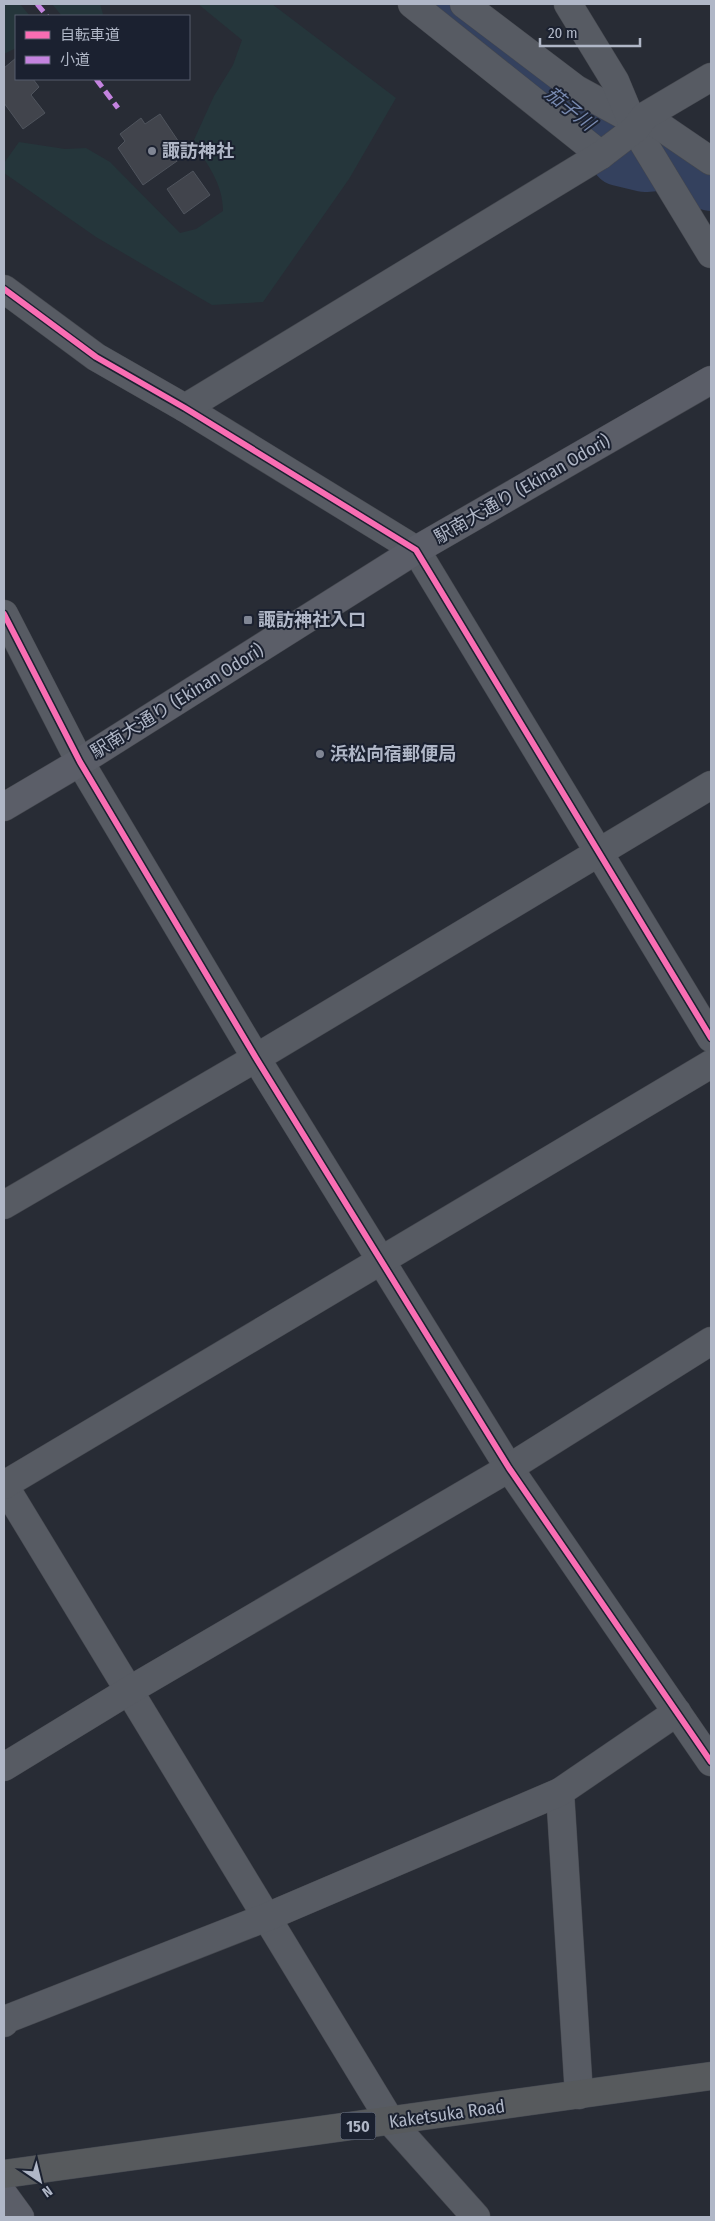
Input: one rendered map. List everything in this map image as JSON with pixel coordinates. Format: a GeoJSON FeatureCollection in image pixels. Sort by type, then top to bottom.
{"type":"FeatureCollection","features":[{"type":"Feature","properties":{"kind":"highway","name":"Kaketsuka Road"},"geometry":{"type":"LineString","coordinates":[[4,2174],[391,2122],[711,2076]]}},
{"type":"Feature","properties":{"kind":"street"},"geometry":{"type":"LineString","coordinates":[[412,4],[631,142],[711,161]]}},
{"type":"Feature","properties":{"kind":"street"},"geometry":{"type":"LineString","coordinates":[[464,4],[576,89],[631,142],[711,254]]}},
{"type":"Feature","properties":{"kind":"street"},"geometry":{"type":"LineString","coordinates":[[568,4],[615,82],[631,142]]}},
{"type":"Feature","properties":{"kind":"street"},"geometry":{"type":"LineString","coordinates":[[185,408],[631,142],[711,77]]}},
{"type":"Feature","properties":{"kind":"street"},"geometry":{"type":"LineString","coordinates":[[4,289],[96,358],[185,408],[416,550],[711,1038]]}},
{"type":"Feature","properties":{"kind":"street","name":"駅南大通り (Ekinan Odori)"},"geometry":{"type":"LineString","coordinates":[[4,807],[80,762],[416,550],[711,380]]}},
{"type":"Feature","properties":{"kind":"street"},"geometry":{"type":"LineString","coordinates":[[4,614],[80,762],[256,1058],[509,1468],[711,1762]]}},
{"type":"Feature","properties":{"kind":"street"},"geometry":{"type":"LineString","coordinates":[[4,1205],[256,1058],[711,785]]}},
{"type":"Feature","properties":{"kind":"street"},"geometry":{"type":"LineString","coordinates":[[476,2217],[391,2122],[4,1485],[711,1064]]}},
{"type":"Feature","properties":{"kind":"street"},"geometry":{"type":"LineString","coordinates":[[4,1767],[130,1690],[509,1468],[711,1340]]}},
{"type":"Feature","properties":{"kind":"street"},"geometry":{"type":"LineString","coordinates":[[4,2023],[17,2016],[267,1917],[560,1792],[677,1712]]}},
{"type":"Feature","properties":{"kind":"street"},"geometry":{"type":"LineString","coordinates":[[560,1792],[579,2095]]}},
{"type":"Feature","properties":{"kind":"street"},"geometry":{"type":"LineString","coordinates":[[4,2195],[20,2217]]}},
{"type":"Feature","properties":{"kind":"shaded area"},"geometry":{"type":"Polygon","coordinates":[[[4,4],[20,4],[29,15],[15,15],[15,48],[4,54],[4,4]]]}},
{"type":"Feature","properties":{"kind":"shaded area"},"geometry":{"type":"Polygon","coordinates":[[[52,4],[100,4],[103,14],[102,15],[61,15],[52,4]]]}},
{"type":"Feature","properties":{"kind":"shaded area"},"geometry":{"type":"Polygon","coordinates":[[[198,4],[272,4],[396,98],[349,179],[263,302],[212,305],[96,237],[4,173],[4,163],[19,142],[65,149],[86,148],[110,162],[180,233],[196,229],[223,211],[217,183],[193,142],[214,96],[233,65],[242,40],[198,4]]]}},
{"type":"Feature","properties":{"kind":"building"},"geometry":{"type":"Polygon","coordinates":[[[15,59],[15,80],[34,80],[39,87],[31,95],[45,113],[23,129],[4,103],[4,68],[15,59]]]}},
{"type":"Feature","properties":{"kind":"building","name":"諏訪神社"},"geometry":{"type":"Polygon","coordinates":[[[160,114],[187,154],[143,185],[118,148],[125,141],[120,134],[141,118],[145,124],[160,114]]]}},
{"type":"Feature","properties":{"kind":"building"},"geometry":{"type":"Polygon","coordinates":[[[193,171],[210,195],[184,214],[167,189],[193,171]]]}},
{"type":"Feature","properties":{"kind":"waterway","name":"茄子川"},"geometry":{"type":"LineString","coordinates":[[438,4],[569,108],[596,127],[620,156],[645,162],[679,159],[711,181]]}},
{"type":"Feature","properties":{"kind":"marked path"},"geometry":{"type":"LineString","coordinates":[[37,4],[46,15]]}},
{"type":"Feature","properties":{"kind":"marked path"},"geometry":{"type":"LineString","coordinates":[[97,80],[118,108]]}},
{"type":"Feature","properties":{"kind":"cycle path"},"geometry":{"type":"LineString","coordinates":[[4,289],[96,357],[185,408],[416,550],[711,1038]]}},
{"type":"Feature","properties":{"kind":"cycle path"},"geometry":{"type":"LineString","coordinates":[[4,614],[80,762],[256,1058],[509,1468],[711,1762]]}},
{"type":"Feature","properties":{"kind":"place","name":"諏訪神社"},"geometry":{"type":"Point","coordinates":[152,151]}},
{"type":"Feature","properties":{"kind":"place","name":"諏訪神社入口"},"geometry":{"type":"Point","coordinates":[248,620]}},
{"type":"Feature","properties":{"kind":"place","name":"浜松向宿郵便局"},"geometry":{"type":"Point","coordinates":[320,754]}}]}
